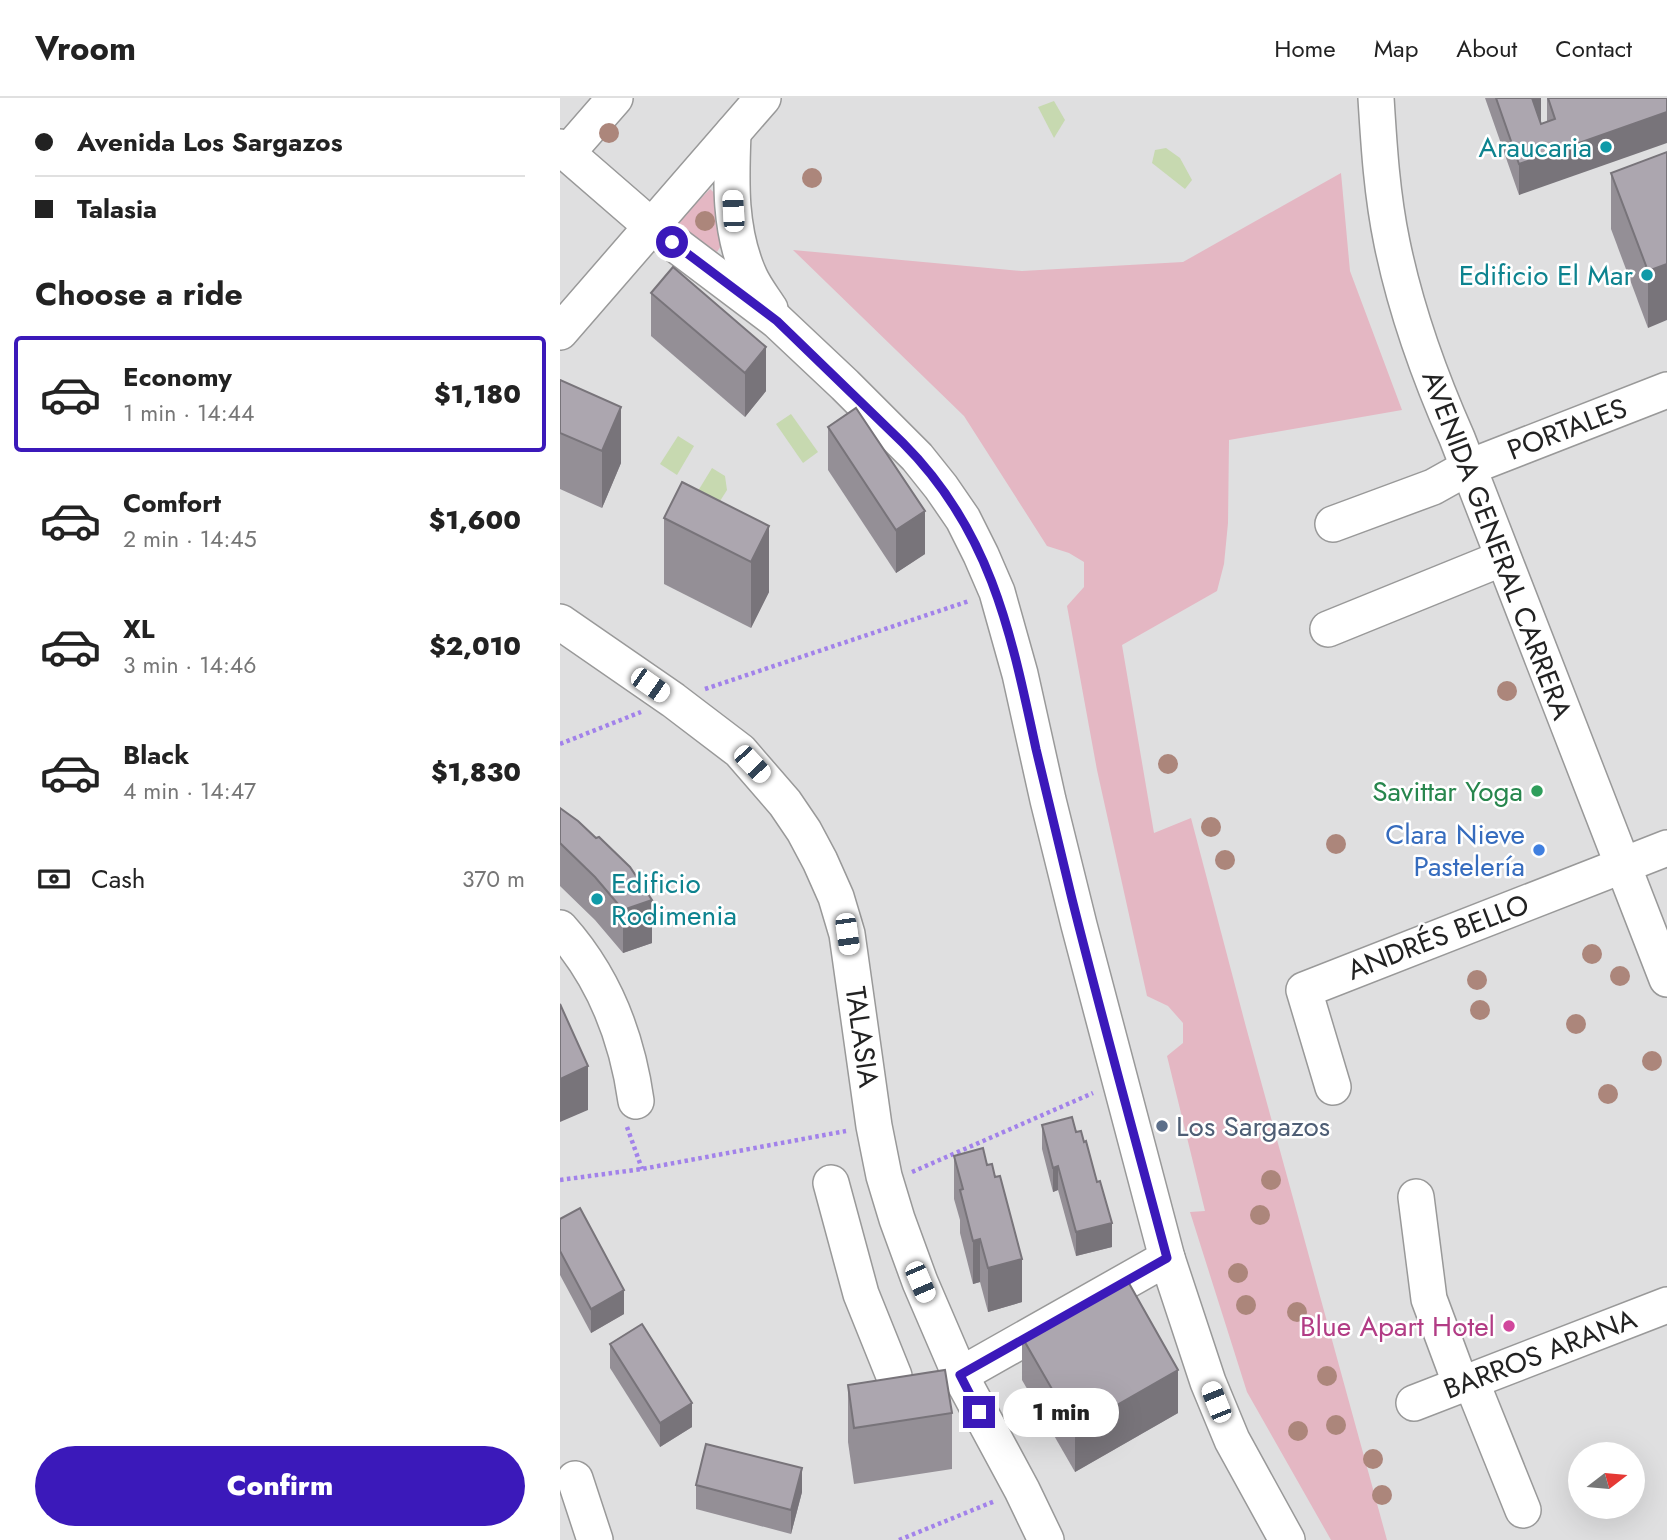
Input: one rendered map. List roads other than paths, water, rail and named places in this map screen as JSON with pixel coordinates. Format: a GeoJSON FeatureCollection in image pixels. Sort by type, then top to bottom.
{"type":"FeatureCollection","features":[{"type":"Feature","properties":{"kind":"street"},"geometry":{"type":"LineString","coordinates":[[615,98],[563,150],[651,226],[777,321],[917,457],[942,487],[963,519],[981,555],[997,592],[1020,674],[1048,800],[1119,1082],[1167,1258],[1208,1382],[1232,1440],[1287,1540]]}},
{"type":"Feature","properties":{"kind":"street"},"geometry":{"type":"LineString","coordinates":[[560,332],[763,98]]}},
{"type":"Feature","properties":{"kind":"street","name":"AVENIDA GENERAL CARRERA"},"geometry":{"type":"LineString","coordinates":[[1376,98],[1383,190],[1392,242],[1418,342],[1667,979]]}},
{"type":"Feature","properties":{"kind":"street"},"geometry":{"type":"LineString","coordinates":[[733,133],[733,211],[739,248],[750,278],[777,321]]}},
{"type":"Feature","properties":{"kind":"street","name":"PORTALES"},"geometry":{"type":"LineString","coordinates":[[1333,524],[1433,487],[1467,467],[1667,390]]}},
{"type":"Feature","properties":{"kind":"street"},"geometry":{"type":"LineString","coordinates":[[1328,629],[1503,558]]}},
{"type":"Feature","properties":{"kind":"street","name":"TALASIA"},"geometry":{"type":"LineString","coordinates":[[560,622],[673,700],[740,751],[763,776],[797,822],[820,861],[836,897],[847,934],[874,1126],[884,1176],[897,1219],[920,1282],[960,1375],[1046,1540]]}},
{"type":"Feature","properties":{"kind":"street","name":"ANDRÉS BELLO"},"geometry":{"type":"LineString","coordinates":[[1333,1087],[1304,990],[1667,848]]}},
{"type":"Feature","properties":{"kind":"street"},"geometry":{"type":"LineString","coordinates":[[560,928],[597,979],[612,1008],[631,1069],[636,1101]]}},
{"type":"Feature","properties":{"kind":"street"},"geometry":{"type":"LineString","coordinates":[[831,1183],[861,1294],[894,1376]]}},
{"type":"Feature","properties":{"kind":"street"},"geometry":{"type":"LineString","coordinates":[[1416,1197],[1429,1298],[1523,1510]]}},
{"type":"Feature","properties":{"kind":"street"},"geometry":{"type":"LineString","coordinates":[[960,1375],[1167,1258]]}},
{"type":"Feature","properties":{"kind":"street","name":"BARROS ARANA"},"geometry":{"type":"LineString","coordinates":[[1414,1404],[1667,1305]]}},
{"type":"Feature","properties":{"kind":"street"},"geometry":{"type":"LineString","coordinates":[[575,1479],[595,1540]]}},
{"type":"Feature","properties":{"kind":"place","name":"Araucaria"},"geometry":{"type":"Point","coordinates":[1606,147]}},
{"type":"Feature","properties":{"kind":"place","name":"Edificio El Mar"},"geometry":{"type":"Point","coordinates":[1647,275]}},
{"type":"Feature","properties":{"kind":"place","name":"Savittar Yoga"},"geometry":{"type":"Point","coordinates":[1537,791]}},
{"type":"Feature","properties":{"kind":"place","name":"Clara Nieve Pastelería"},"geometry":{"type":"Point","coordinates":[1539,850]}},
{"type":"Feature","properties":{"kind":"place","name":"Edificio Rodimenia"},"geometry":{"type":"Point","coordinates":[597,899]}},
{"type":"Feature","properties":{"kind":"place","name":"Los Sargazos"},"geometry":{"type":"Point","coordinates":[1162,1126]}},
{"type":"Feature","properties":{"kind":"place","name":"Blue Apart Hotel"},"geometry":{"type":"Point","coordinates":[1509,1326]}}]}
